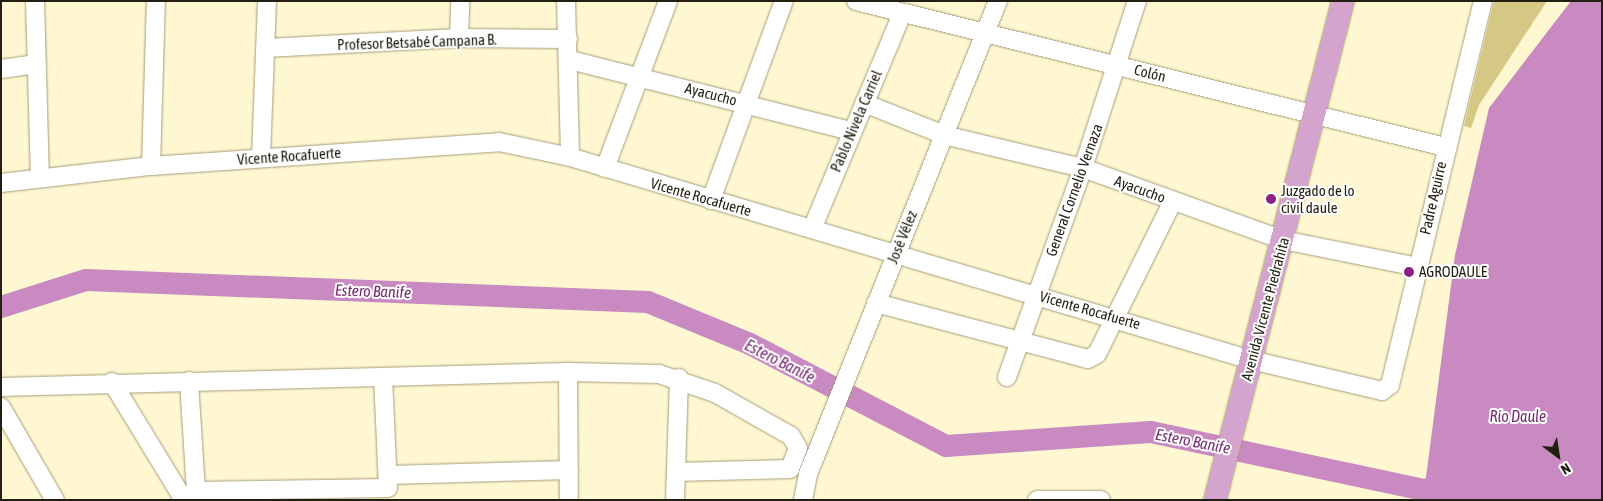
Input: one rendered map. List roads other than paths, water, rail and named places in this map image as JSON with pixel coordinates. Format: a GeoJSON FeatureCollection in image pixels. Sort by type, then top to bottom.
{"type":"FeatureCollection","features":[{"type":"Feature","properties":{"kind":"main road","name":"Avenida Vicente Piedrahíta"},"geometry":{"type":"LineString","coordinates":[[1215,500],[1343,1]]}},
{"type":"Feature","properties":{"kind":"street"},"geometry":{"type":"LineString","coordinates":[[35,1],[40,178]]}},
{"type":"Feature","properties":{"kind":"street"},"geometry":{"type":"LineString","coordinates":[[151,166],[156,1]]}},
{"type":"Feature","properties":{"kind":"street"},"geometry":{"type":"LineString","coordinates":[[260,158],[268,1]]}},
{"type":"Feature","properties":{"kind":"street"},"geometry":{"type":"LineString","coordinates":[[459,38],[460,1]]}},
{"type":"Feature","properties":{"kind":"street"},"geometry":{"type":"LineString","coordinates":[[566,1],[570,60],[570,157]]}},
{"type":"Feature","properties":{"kind":"street"},"geometry":{"type":"LineString","coordinates":[[605,168],[638,76],[668,1]]}},
{"type":"Feature","properties":{"kind":"street"},"geometry":{"type":"LineString","coordinates":[[711,200],[745,102],[784,1]]}},
{"type":"Feature","properties":{"kind":"street","name":"Colón"},"geometry":{"type":"LineString","coordinates":[[856,1],[902,14],[1117,65],[1314,116],[1445,147]]}},
{"type":"Feature","properties":{"kind":"street","name":"José Vélez"},"geometry":{"type":"LineString","coordinates":[[803,500],[808,474],[893,256],[998,1]]}},
{"type":"Feature","properties":{"kind":"street","name":"General Cornelio Vernaza"},"geometry":{"type":"LineString","coordinates":[[1007,377],[1018,338],[1083,168],[1137,1]]}},
{"type":"Feature","properties":{"kind":"street","name":"Padre Aguirre"},"geometry":{"type":"LineString","coordinates":[[1382,391],[1390,385],[1445,147],[1483,1]]}},
{"type":"Feature","properties":{"kind":"street","name":"Pablo Nivela Carriel"},"geometry":{"type":"LineString","coordinates":[[812,229],[851,131],[902,14]]}},
{"type":"Feature","properties":{"kind":"street","name":"Profesor Betsabé Campana B."},"geometry":{"type":"LineString","coordinates":[[266,48],[459,38],[568,39]]}},
{"type":"Feature","properties":{"kind":"street","name":"Ayacucho"},"geometry":{"type":"LineString","coordinates":[[570,60],[745,102],[851,131]]}},
{"type":"Feature","properties":{"kind":"street"},"geometry":{"type":"LineString","coordinates":[[1,69],[37,64]]}},
{"type":"Feature","properties":{"kind":"street","name":"Ayacucho"},"geometry":{"type":"LineString","coordinates":[[864,103],[944,135],[1083,168],[1283,240],[1418,267]]}},
{"type":"Feature","properties":{"kind":"street","name":"Vicente Rocafuerte"},"geometry":{"type":"LineString","coordinates":[[1,183],[151,166],[499,142],[570,157],[812,229],[893,256],[1114,317],[1251,360],[1382,391]]}},
{"type":"Feature","properties":{"kind":"street"},"geometry":{"type":"LineString","coordinates":[[876,303],[1018,338],[1081,358],[1098,354],[1114,317],[1173,201]]}},
{"type":"Feature","properties":{"kind":"street"},"geometry":{"type":"LineString","coordinates":[[568,372],[569,500]]}},
{"type":"Feature","properties":{"kind":"street"},"geometry":{"type":"LineString","coordinates":[[1,386],[568,372],[679,378],[791,436],[798,448],[790,469],[676,472]]}},
{"type":"Feature","properties":{"kind":"street"},"geometry":{"type":"LineString","coordinates":[[383,377],[388,488]]}},
{"type":"Feature","properties":{"kind":"street"},"geometry":{"type":"LineString","coordinates":[[675,500],[679,378]]}},
{"type":"Feature","properties":{"kind":"street"},"geometry":{"type":"LineString","coordinates":[[187,497],[189,381]]}},
{"type":"Feature","properties":{"kind":"street"},"geometry":{"type":"LineString","coordinates":[[112,382],[187,497]]}},
{"type":"Feature","properties":{"kind":"street"},"geometry":{"type":"LineString","coordinates":[[1,407],[55,500]]}},
{"type":"Feature","properties":{"kind":"street"},"geometry":{"type":"LineString","coordinates":[[187,497],[388,488],[569,470]]}},
{"type":"Feature","properties":{"kind":"street"},"geometry":{"type":"LineString","coordinates":[[1036,500],[1096,499]]}},
{"type":"Feature","properties":{"kind":"water","name":"Río Daule"},"geometry":{"type":"Polygon","coordinates":[[[1571,1],[1602,1],[1602,500],[1423,500],[1455,255],[1489,108],[1571,1]]]}},
{"type":"Feature","properties":{"kind":"waterway","name":"Estero Banife"},"geometry":{"type":"LineString","coordinates":[[1,307],[86,280],[648,302],[750,344],[946,446],[1151,432],[1423,490],[1453,485]]}},
{"type":"Feature","properties":{"kind":"place","name":"Juzgado de lo civil daule"},"geometry":{"type":"Point","coordinates":[1271,199]}},
{"type":"Feature","properties":{"kind":"place","name":"AGRODAULE"},"geometry":{"type":"Point","coordinates":[1409,272]}}]}
